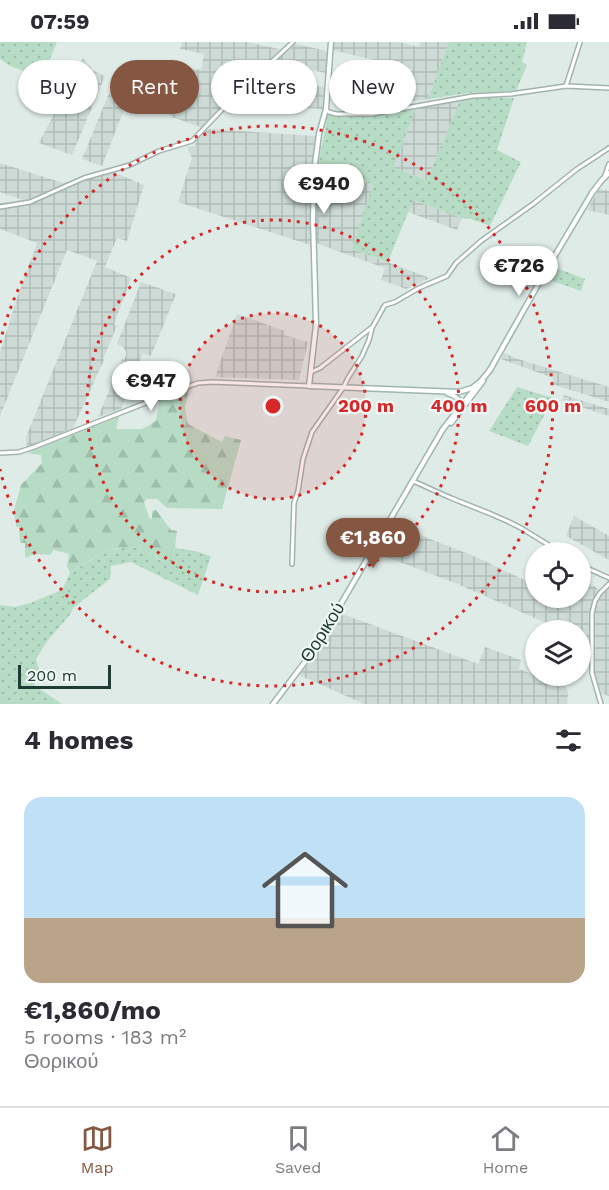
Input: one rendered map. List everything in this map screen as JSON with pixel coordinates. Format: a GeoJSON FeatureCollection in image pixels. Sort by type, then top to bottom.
{"type":"FeatureCollection","features":[{"type":"Feature","properties":{"kind":"main road"},"geometry":{"type":"LineString","coordinates":[[331,42],[326,109],[319,134],[314,171],[316,325],[309,386],[459,392],[472,388],[482,381]]}},
{"type":"Feature","properties":{"kind":"main road","name":"Θορικού"},"geometry":{"type":"LineString","coordinates":[[273,704],[314,650],[441,434],[490,370],[581,212],[607,175]]}},
{"type":"Feature","properties":{"kind":"main road","name":"Θορικού"},"geometry":{"type":"LineString","coordinates":[[466,402],[490,370]]}},
{"type":"Feature","properties":{"kind":"main road"},"geometry":{"type":"LineString","coordinates":[[443,392],[466,402]]}},
{"type":"Feature","properties":{"kind":"main road"},"geometry":{"type":"LineString","coordinates":[[453,392],[459,393],[466,402]]}},
{"type":"Feature","properties":{"kind":"street"},"geometry":{"type":"LineString","coordinates":[[0,207],[30,202],[84,178],[130,165],[159,151],[192,141],[236,95],[293,42]]}},
{"type":"Feature","properties":{"kind":"street"},"geometry":{"type":"LineString","coordinates":[[566,86],[580,42]]}},
{"type":"Feature","properties":{"kind":"street"},"geometry":{"type":"LineString","coordinates":[[326,109],[336,114],[372,114],[473,96],[511,94],[566,86],[609,88]]}},
{"type":"Feature","properties":{"kind":"street"},"geometry":{"type":"LineString","coordinates":[[292,564],[294,503],[303,459],[312,432],[362,356],[372,328],[385,305],[447,276],[456,263],[481,241],[577,169],[609,148]]}},
{"type":"Feature","properties":{"kind":"street"},"geometry":{"type":"LineString","coordinates":[[607,175],[609,164]]}},
{"type":"Feature","properties":{"kind":"street"},"geometry":{"type":"LineString","coordinates":[[310,373],[320,368],[372,328]]}},
{"type":"Feature","properties":{"kind":"street"},"geometry":{"type":"LineString","coordinates":[[0,453],[19,452],[34,447],[198,383],[309,386]]}},
{"type":"Feature","properties":{"kind":"street"},"geometry":{"type":"LineString","coordinates":[[413,480],[507,521],[544,542]]}},
{"type":"Feature","properties":{"kind":"street"},"geometry":{"type":"LineString","coordinates":[[591,570],[609,578]]}},
{"type":"Feature","properties":{"kind":"street"},"geometry":{"type":"LineString","coordinates":[[601,704],[592,673],[592,614],[600,593],[609,584]]}},
{"type":"Feature","properties":{"kind":"shaded area"},"geometry":{"type":"Polygon","coordinates":[[[182,42],[247,42],[288,51],[296,44],[327,51],[326,73],[317,71],[317,60],[211,60],[211,114],[216,114],[203,128],[168,114],[199,114],[199,70],[201,70],[204,54],[180,49],[182,42]]]}},
{"type":"Feature","properties":{"kind":"shaded area"},"geometry":{"type":"Polygon","coordinates":[[[332,42],[399,42],[419,47],[421,42],[449,42],[428,99],[416,101],[416,60],[374,60],[332,50],[332,42]]]}},
{"type":"Feature","properties":{"kind":"shaded area"},"geometry":{"type":"Polygon","coordinates":[[[98,73],[105,76],[98,93],[98,73]]]}},
{"type":"Feature","properties":{"kind":"shaded area"},"geometry":{"type":"Polygon","coordinates":[[[317,86],[325,87],[323,109],[317,109],[317,86]]]}},
{"type":"Feature","properties":{"kind":"shaded area"},"geometry":{"type":"Polygon","coordinates":[[[110,91],[110,114],[122,114],[102,166],[82,159],[110,91]]]}},
{"type":"Feature","properties":{"kind":"shaded area"},"geometry":{"type":"Polygon","coordinates":[[[460,101],[427,180],[394,168],[413,114],[416,114],[416,109],[460,101]]]}},
{"type":"Feature","properties":{"kind":"shaded area"},"geometry":{"type":"Polygon","coordinates":[[[54,114],[89,114],[72,155],[39,143],[54,114]]]}},
{"type":"Feature","properties":{"kind":"shaded area"},"geometry":{"type":"Polygon","coordinates":[[[208,129],[316,136],[311,169],[374,184],[352,249],[430,278],[406,289],[381,280],[385,268],[310,241],[310,245],[178,202],[192,158],[187,147],[195,146],[196,141],[208,129]]]}},
{"type":"Feature","properties":{"kind":"shaded area"},"geometry":{"type":"Polygon","coordinates":[[[0,163],[63,183],[111,171],[144,185],[127,241],[117,238],[105,267],[131,278],[104,360],[73,428],[27,447],[26,437],[97,261],[67,250],[0,416],[0,352],[37,243],[0,229],[0,203],[23,200],[0,192],[0,163]]]}},
{"type":"Feature","properties":{"kind":"shaded area"},"geometry":{"type":"Polygon","coordinates":[[[599,189],[609,191],[609,215],[587,210],[599,189]]]}},
{"type":"Feature","properties":{"kind":"shaded area"},"geometry":{"type":"Polygon","coordinates":[[[413,200],[462,218],[457,230],[408,212],[413,200]]]}},
{"type":"Feature","properties":{"kind":"shaded area"},"geometry":{"type":"Polygon","coordinates":[[[141,282],[176,294],[151,356],[143,353],[121,409],[98,417],[122,359],[124,360],[126,355],[123,347],[117,344],[141,282]]]}},
{"type":"Feature","properties":{"kind":"shaded area"},"geometry":{"type":"Polygon","coordinates":[[[237,314],[285,331],[284,335],[308,342],[299,380],[215,377],[237,314]]]}},
{"type":"Feature","properties":{"kind":"shaded area"},"geometry":{"type":"Polygon","coordinates":[[[504,353],[609,387],[609,402],[552,384],[553,378],[501,359],[504,353]]]}},
{"type":"Feature","properties":{"kind":"shaded area"},"geometry":{"type":"Polygon","coordinates":[[[564,395],[609,409],[609,416],[562,401],[564,395]]]}},
{"type":"Feature","properties":{"kind":"shaded area"},"geometry":{"type":"Polygon","coordinates":[[[574,516],[609,536],[609,560],[591,550],[591,542],[577,542],[566,536],[574,516]]]}},
{"type":"Feature","properties":{"kind":"shaded area"},"geometry":{"type":"Polygon","coordinates":[[[395,525],[476,557],[525,580],[525,608],[591,608],[591,585],[604,592],[609,587],[609,696],[602,694],[595,678],[591,620],[539,620],[460,585],[379,554],[395,525]]]}},
{"type":"Feature","properties":{"kind":"shaded area"},"geometry":{"type":"Polygon","coordinates":[[[340,613],[478,664],[485,647],[521,660],[519,669],[525,671],[525,686],[566,687],[567,704],[364,704],[299,675],[315,656],[340,613]]]}},
{"type":"Feature","properties":{"kind":"green space"},"geometry":{"type":"Polygon","coordinates":[[[0,42],[57,42],[50,60],[18,60],[18,69],[0,59],[0,42]]]}},
{"type":"Feature","properties":{"kind":"green space"},"geometry":{"type":"Polygon","coordinates":[[[449,42],[527,42],[522,62],[527,65],[516,91],[469,93],[428,99],[449,42]]]}},
{"type":"Feature","properties":{"kind":"green space"},"geometry":{"type":"Polygon","coordinates":[[[514,98],[497,150],[521,162],[490,226],[413,200],[388,262],[352,249],[373,184],[317,170],[328,114],[350,116],[413,114],[394,168],[427,180],[460,101],[514,98]]]}},
{"type":"Feature","properties":{"kind":"green space"},"geometry":{"type":"Polygon","coordinates":[[[554,267],[585,279],[581,291],[547,279],[554,267]]]}},
{"type":"Feature","properties":{"kind":"green space"},"geometry":{"type":"Polygon","coordinates":[[[517,387],[553,398],[528,446],[489,431],[517,387]]]}},
{"type":"Feature","properties":{"kind":"green space"},"geometry":{"type":"Polygon","coordinates":[[[189,389],[185,408],[188,424],[222,442],[225,436],[241,440],[222,509],[167,508],[157,499],[147,499],[144,502],[149,518],[152,519],[152,511],[156,510],[171,530],[177,531],[175,548],[171,557],[162,561],[147,552],[125,547],[106,552],[70,573],[67,567],[69,554],[54,550],[50,555],[35,554],[25,558],[25,543],[20,543],[19,527],[16,527],[14,510],[21,485],[42,463],[41,455],[27,453],[119,417],[116,429],[142,429],[156,421],[160,400],[189,389]]]}},
{"type":"Feature","properties":{"kind":"green space"},"geometry":{"type":"Polygon","coordinates":[[[129,546],[144,550],[162,561],[171,557],[175,548],[211,556],[198,595],[131,562],[111,566],[110,579],[74,607],[36,659],[40,674],[34,685],[62,704],[0,704],[0,605],[15,607],[62,590],[70,573],[104,552],[129,546]]]}}]}
